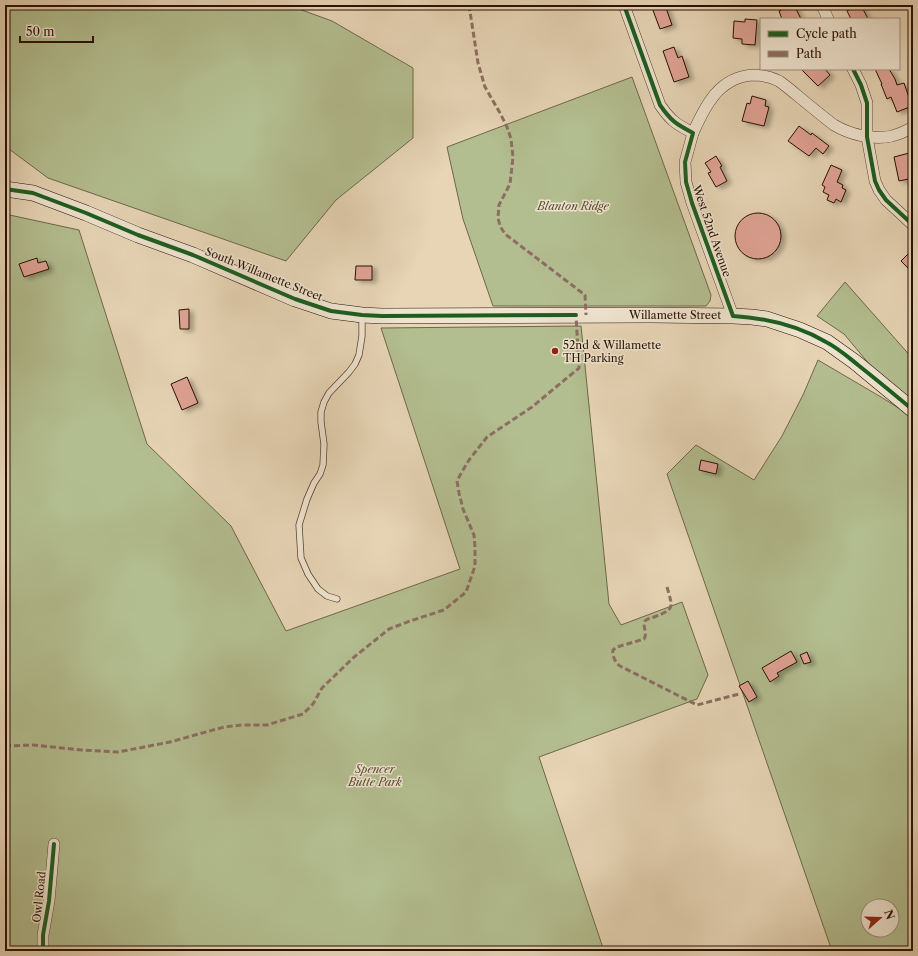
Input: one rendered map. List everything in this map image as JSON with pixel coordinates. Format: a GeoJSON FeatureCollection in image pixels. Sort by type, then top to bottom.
{"type":"FeatureCollection","features":[{"type":"Feature","properties":{"kind":"main road","name":"South Willamette Street"},"geometry":{"type":"LineString","coordinates":[[5,189],[34,193],[138,235],[193,255],[295,299],[331,311],[382,316],[576,315]]}},
{"type":"Feature","properties":{"kind":"main road","name":"Willamette Street"},"geometry":{"type":"LineString","coordinates":[[576,315],[733,316],[767,319],[800,330],[827,342],[913,410]]}},
{"type":"Feature","properties":{"kind":"street"},"geometry":{"type":"LineString","coordinates":[[624,5],[660,104],[672,121],[693,133]]}},
{"type":"Feature","properties":{"kind":"street"},"geometry":{"type":"LineString","coordinates":[[822,5],[828,18]]}},
{"type":"Feature","properties":{"kind":"street"},"geometry":{"type":"LineString","coordinates":[[854,70],[861,84],[867,103],[867,136],[872,171],[875,181],[886,200],[913,226]]}},
{"type":"Feature","properties":{"kind":"street","name":"West 52nd Avenue"},"geometry":{"type":"LineString","coordinates":[[733,316],[692,204],[687,187],[685,171],[685,162],[693,133],[700,117],[710,99],[723,85],[738,77],[762,75],[784,84],[826,120],[842,130],[854,134],[882,137],[893,136],[913,127]]}},
{"type":"Feature","properties":{"kind":"street","name":"Owl Road"},"geometry":{"type":"LineString","coordinates":[[43,951],[43,935],[49,901],[54,844]]}},
{"type":"Feature","properties":{"kind":"lane"},"geometry":{"type":"LineString","coordinates":[[337,599],[327,596],[318,589],[308,574],[301,558],[299,525],[307,499],[323,465],[324,444],[321,412],[324,402],[329,393],[349,372],[357,360],[362,336],[362,315]]}},
{"type":"Feature","properties":{"kind":"green space"},"geometry":{"type":"Polygon","coordinates":[[[5,5],[288,5],[332,21],[413,68],[413,138],[336,200],[286,261],[48,178],[5,146],[5,5]]]}},
{"type":"Feature","properties":{"kind":"green space","name":"Blanton Ridge"},"geometry":{"type":"Polygon","coordinates":[[[632,77],[711,295],[710,301],[706,306],[493,306],[463,219],[447,147],[632,77]]]}},
{"type":"Feature","properties":{"kind":"green space","name":"Spencer Butte Park"},"geometry":{"type":"Polygon","coordinates":[[[5,214],[79,230],[147,444],[231,526],[286,631],[460,569],[381,328],[581,326],[609,604],[621,625],[682,602],[708,675],[697,699],[539,757],[604,951],[5,951],[5,214]]]}},
{"type":"Feature","properties":{"kind":"green space"},"geometry":{"type":"Polygon","coordinates":[[[845,282],[913,359],[913,402],[875,371],[844,334],[817,316],[845,282]]]}},
{"type":"Feature","properties":{"kind":"green space"},"geometry":{"type":"Polygon","coordinates":[[[818,360],[913,417],[913,951],[832,951],[667,474],[696,445],[754,480],[782,436],[803,395],[818,360]]]}},
{"type":"Feature","properties":{"kind":"building"},"geometry":{"type":"Polygon","coordinates":[[[651,5],[665,5],[672,25],[660,29],[651,5]]]}},
{"type":"Feature","properties":{"kind":"building"},"geometry":{"type":"Polygon","coordinates":[[[794,5],[800,18],[782,18],[779,11],[794,5]]]}},
{"type":"Feature","properties":{"kind":"building"},"geometry":{"type":"Polygon","coordinates":[[[861,5],[868,18],[850,18],[847,11],[861,5]]]}},
{"type":"Feature","properties":{"kind":"building"},"geometry":{"type":"Polygon","coordinates":[[[745,19],[757,20],[755,45],[742,44],[742,39],[733,38],[734,21],[745,22],[745,19]]]}},
{"type":"Feature","properties":{"kind":"building"},"geometry":{"type":"Polygon","coordinates":[[[674,47],[678,58],[682,56],[689,77],[674,82],[663,51],[674,47]]]}},
{"type":"Feature","properties":{"kind":"building"},"geometry":{"type":"Polygon","coordinates":[[[802,70],[826,70],[830,75],[818,86],[802,70]]]}},
{"type":"Feature","properties":{"kind":"building"},"geometry":{"type":"Polygon","coordinates":[[[875,70],[890,70],[897,85],[904,83],[912,106],[897,112],[891,97],[887,99],[875,70]]]}},
{"type":"Feature","properties":{"kind":"building"},"geometry":{"type":"Polygon","coordinates":[[[752,96],[766,100],[765,106],[769,107],[764,126],[742,121],[747,103],[750,104],[752,96]]]}},
{"type":"Feature","properties":{"kind":"building"},"geometry":{"type":"Polygon","coordinates":[[[799,126],[811,135],[812,133],[829,146],[823,154],[816,148],[809,156],[788,141],[799,126]]]}},
{"type":"Feature","properties":{"kind":"building"},"geometry":{"type":"Polygon","coordinates":[[[913,152],[913,162],[911,163],[913,178],[899,181],[894,157],[913,152]]]}},
{"type":"Feature","properties":{"kind":"building"},"geometry":{"type":"Polygon","coordinates":[[[716,156],[722,166],[720,167],[727,181],[716,187],[708,173],[711,172],[705,163],[716,156]]]}},
{"type":"Feature","properties":{"kind":"building"},"geometry":{"type":"Polygon","coordinates":[[[831,165],[842,170],[837,182],[843,185],[842,188],[846,190],[841,202],[836,199],[834,203],[827,200],[829,195],[823,192],[825,187],[822,185],[831,165]]]}},
{"type":"Feature","properties":{"kind":"building"},"geometry":{"type":"Polygon","coordinates":[[[753,213],[763,213],[775,219],[780,227],[780,245],[775,253],[767,258],[753,259],[745,256],[738,249],[735,241],[735,231],[738,223],[745,216],[753,213]]]}},
{"type":"Feature","properties":{"kind":"building"},"geometry":{"type":"Polygon","coordinates":[[[913,249],[913,273],[901,261],[913,249]]]}},
{"type":"Feature","properties":{"kind":"building"},"geometry":{"type":"Polygon","coordinates":[[[37,258],[38,263],[46,261],[49,269],[24,277],[19,264],[37,258]]]}},
{"type":"Feature","properties":{"kind":"building"},"geometry":{"type":"Polygon","coordinates":[[[356,266],[372,266],[372,280],[355,280],[356,266]]]}},
{"type":"Feature","properties":{"kind":"building"},"geometry":{"type":"Polygon","coordinates":[[[189,309],[189,329],[180,329],[179,310],[189,309]]]}},
{"type":"Feature","properties":{"kind":"building"},"geometry":{"type":"Polygon","coordinates":[[[187,377],[198,403],[182,410],[171,384],[187,377]]]}},
{"type":"Feature","properties":{"kind":"building"},"geometry":{"type":"Polygon","coordinates":[[[701,460],[718,464],[716,474],[699,470],[701,460]]]}},
{"type":"Feature","properties":{"kind":"building"},"geometry":{"type":"Polygon","coordinates":[[[791,651],[797,662],[777,673],[779,676],[770,682],[762,668],[791,651]]]}},
{"type":"Feature","properties":{"kind":"building"},"geometry":{"type":"Polygon","coordinates":[[[807,652],[811,662],[804,664],[800,655],[807,652]]]}},
{"type":"Feature","properties":{"kind":"building"},"geometry":{"type":"Polygon","coordinates":[[[748,681],[757,697],[749,702],[739,686],[748,681]]]}},
{"type":"Feature","properties":{"kind":"marked path"},"geometry":{"type":"LineString","coordinates":[[469,5],[478,63],[485,87],[500,113],[511,139],[513,157],[510,184],[499,205],[498,218],[500,226],[505,234],[585,295],[586,315]]}},
{"type":"Feature","properties":{"kind":"marked path"},"geometry":{"type":"LineString","coordinates":[[5,746],[33,745],[118,752],[170,742],[224,727],[267,725],[303,714],[313,704],[322,688],[353,658],[389,629],[444,610],[466,592],[475,566],[474,535],[463,509],[457,481],[469,460],[487,437],[532,407],[579,368],[576,315]]}},
{"type":"Feature","properties":{"kind":"marked path"},"geometry":{"type":"LineString","coordinates":[[667,587],[671,604],[669,610],[645,621],[644,639],[617,647],[613,650],[615,661],[620,666],[697,705],[739,694]]}},
{"type":"Feature","properties":{"kind":"cycle path"},"geometry":{"type":"LineString","coordinates":[[624,5],[660,105],[674,122],[693,133],[685,162],[686,182],[692,203],[733,316],[781,323],[815,336],[843,353],[913,410]]}},
{"type":"Feature","properties":{"kind":"cycle path"},"geometry":{"type":"LineString","coordinates":[[854,70],[861,85],[867,103],[867,137],[875,181],[886,200],[913,225]]}},
{"type":"Feature","properties":{"kind":"cycle path"},"geometry":{"type":"LineString","coordinates":[[5,189],[33,193],[138,235],[193,255],[295,299],[331,311],[382,316],[576,315]]}},
{"type":"Feature","properties":{"kind":"cycle path"},"geometry":{"type":"LineString","coordinates":[[43,951],[43,935],[49,901],[54,844]]}},
{"type":"Feature","properties":{"kind":"place","name":"52nd & Willamette TH Parking"},"geometry":{"type":"Point","coordinates":[555,351]}}]}
